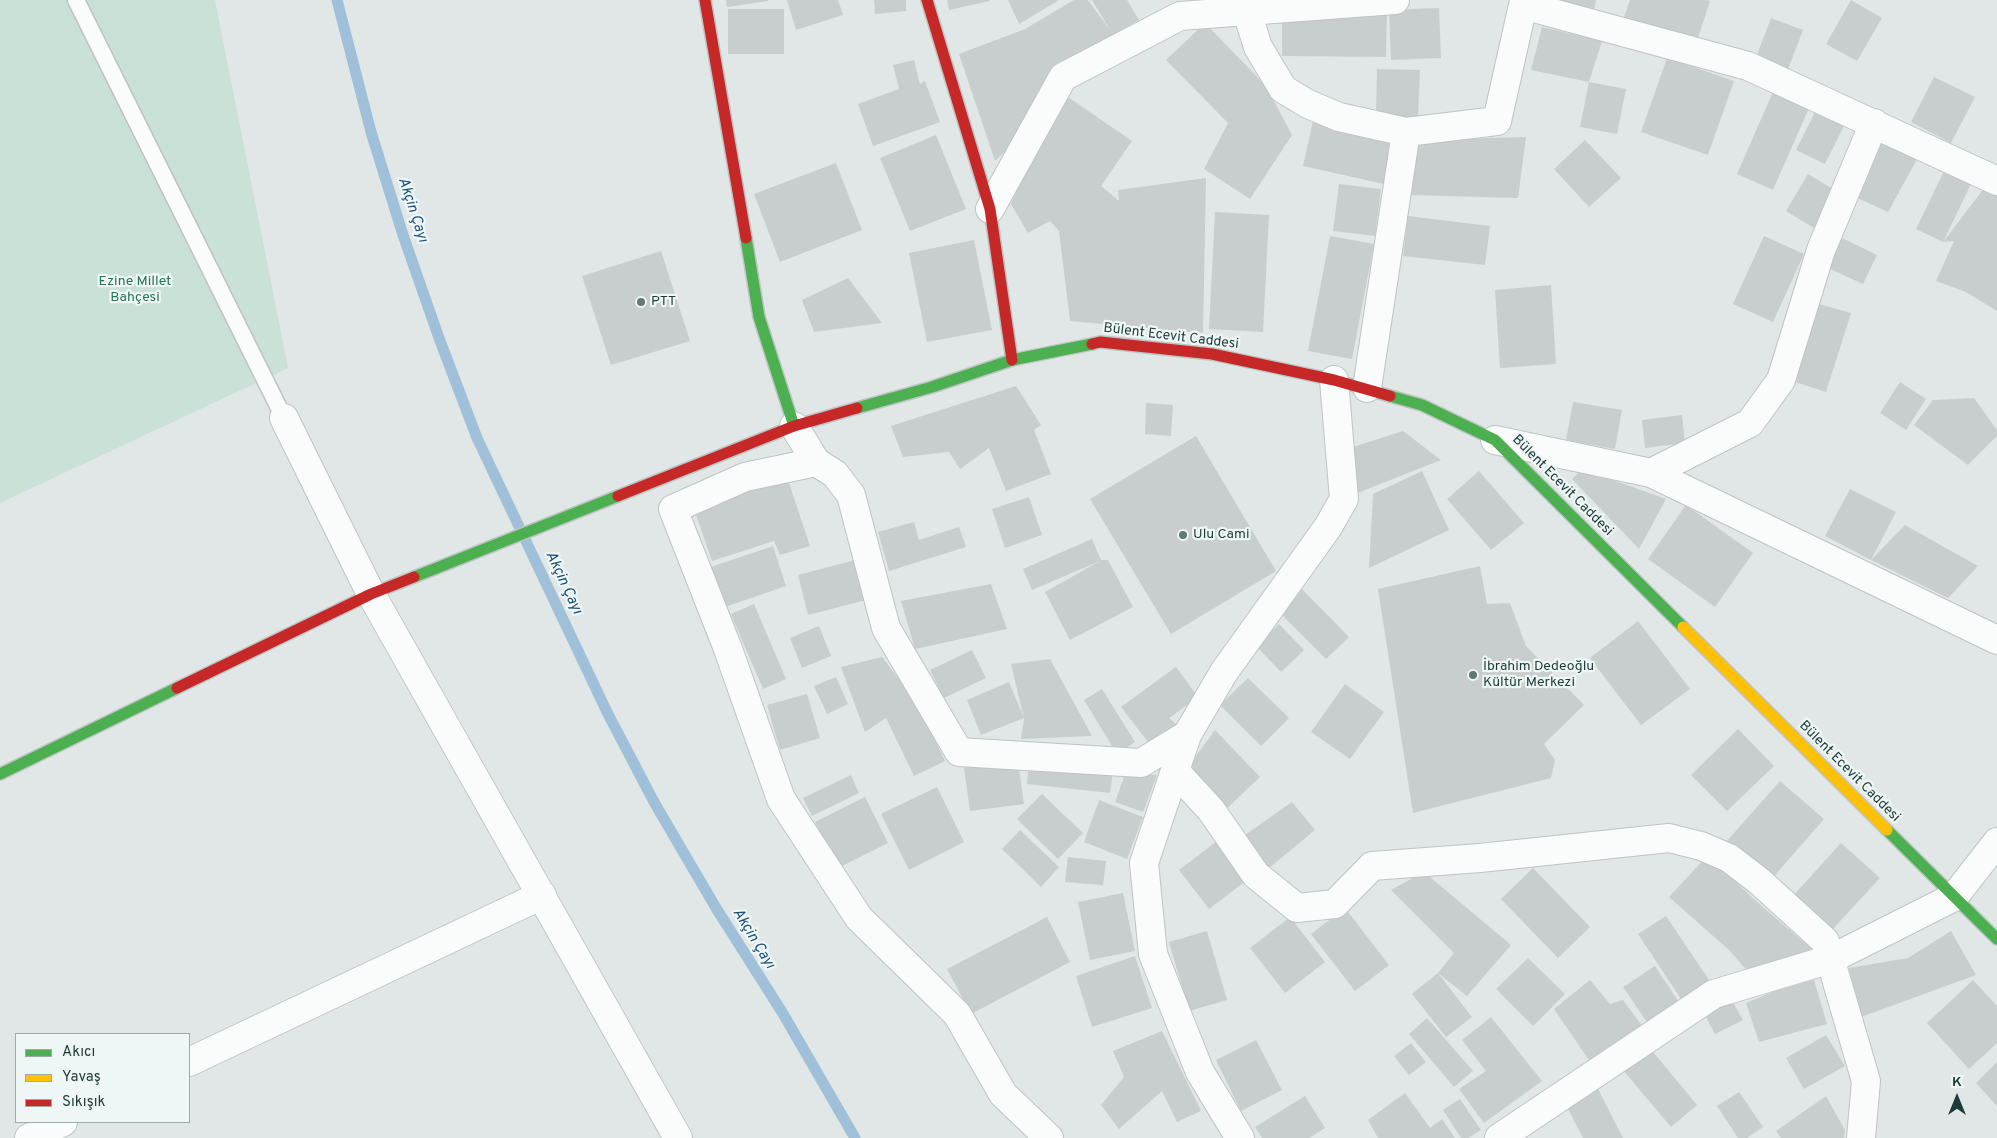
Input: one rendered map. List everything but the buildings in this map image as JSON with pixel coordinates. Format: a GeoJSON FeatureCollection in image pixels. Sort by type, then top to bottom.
{"type":"FeatureCollection","features":[{"type":"Feature","properties":{"kind":"main road"},"geometry":{"type":"LineString","coordinates":[[705,0],[759,317],[794,426]]}},
{"type":"Feature","properties":{"kind":"main road"},"geometry":{"type":"LineString","coordinates":[[927,0],[990,209],[1012,360]]}},
{"type":"Feature","properties":{"kind":"main road","name":"Bülent Ecevit Caddesi"},"geometry":{"type":"LineString","coordinates":[[0,774],[371,594],[794,426],[932,386],[1012,360],[1100,342],[1212,354],[1367,388],[1422,405],[1496,440],[1997,939]]}},
{"type":"Feature","properties":{"kind":"street"},"geometry":{"type":"LineString","coordinates":[[990,209],[1062,77],[1177,8],[1246,12],[1395,0]]}},
{"type":"Feature","properties":{"kind":"street"},"geometry":{"type":"LineString","coordinates":[[1246,12],[1258,47],[1282,89],[1308,104],[1340,116],[1406,132],[1497,121],[1516,2],[1748,66],[1997,181]]}},
{"type":"Feature","properties":{"kind":"street"},"geometry":{"type":"LineString","coordinates":[[1652,473],[1750,424],[1781,380],[1821,250],[1874,123]]}},
{"type":"Feature","properties":{"kind":"street"},"geometry":{"type":"LineString","coordinates":[[1367,388],[1406,132]]}},
{"type":"Feature","properties":{"kind":"street"},"geometry":{"type":"LineString","coordinates":[[1240,1138],[1200,1072],[1153,954],[1144,863],[1187,735],[1224,672],[1328,527],[1344,498],[1334,380]]}},
{"type":"Feature","properties":{"kind":"street"},"geometry":{"type":"LineString","coordinates":[[284,418],[371,594],[678,1138]]}},
{"type":"Feature","properties":{"kind":"street"},"geometry":{"type":"LineString","coordinates":[[794,426],[816,462],[835,474],[852,495],[886,628],[959,752],[1140,763],[1187,735]]}},
{"type":"Feature","properties":{"kind":"street"},"geometry":{"type":"LineString","coordinates":[[1496,440],[1652,473],[1997,640]]}},
{"type":"Feature","properties":{"kind":"street"},"geometry":{"type":"LineString","coordinates":[[816,462],[745,477],[673,509],[728,649],[781,799],[859,918],[956,1014],[1003,1094],[1049,1138]]}},
{"type":"Feature","properties":{"kind":"street"},"geometry":{"type":"LineString","coordinates":[[1175,771],[1211,810],[1256,875],[1298,908],[1335,904],[1372,866],[1480,858],[1669,838],[1701,846],[1730,858],[1766,887],[1825,941],[1866,1081],[1860,1138]]}},
{"type":"Feature","properties":{"kind":"street"},"geometry":{"type":"LineString","coordinates":[[1500,1138],[1714,994],[1831,959],[1954,897],[1997,842]]}},
{"type":"Feature","properties":{"kind":"street"},"geometry":{"type":"LineString","coordinates":[[190,1062],[542,895]]}},
{"type":"Feature","properties":{"kind":"street"},"geometry":{"type":"LineString","coordinates":[[29,1138],[61,1123]]}},
{"type":"Feature","properties":{"kind":"lane"},"geometry":{"type":"LineString","coordinates":[[76,0],[284,418]]}},
{"type":"Feature","properties":{"kind":"green space","name":"Ezine Millet Bahçesi"},"geometry":{"type":"Polygon","coordinates":[[[0,0],[215,0],[288,368],[0,503],[0,0]]]}},
{"type":"Feature","properties":{"kind":"waterway","name":"Akçin Çayı"},"geometry":{"type":"LineString","coordinates":[[337,0],[371,132],[403,235],[477,438],[607,712],[654,802],[716,908],[782,1012],[855,1138]]}},
{"type":"Feature","properties":{"kind":"traffic: fast"},"geometry":{"type":"LineString","coordinates":[[746,238],[759,317],[794,426]]}},
{"type":"Feature","properties":{"kind":"traffic: fast"},"geometry":{"type":"LineString","coordinates":[[857,408],[932,387],[1012,360],[1092,344]]}},
{"type":"Feature","properties":{"kind":"traffic: fast"},"geometry":{"type":"LineString","coordinates":[[1390,396],[1422,405],[1495,440],[1683,627]]}},
{"type":"Feature","properties":{"kind":"traffic: fast"},"geometry":{"type":"LineString","coordinates":[[414,577],[618,496]]}},
{"type":"Feature","properties":{"kind":"traffic: fast"},"geometry":{"type":"LineString","coordinates":[[0,774],[177,688]]}},
{"type":"Feature","properties":{"kind":"traffic: fast"},"geometry":{"type":"LineString","coordinates":[[1887,830],[1997,939]]}},
{"type":"Feature","properties":{"kind":"traffic: slow"},"geometry":{"type":"LineString","coordinates":[[1683,627],[1887,830]]}},
{"type":"Feature","properties":{"kind":"traffic: jam"},"geometry":{"type":"LineString","coordinates":[[705,0],[746,238]]}},
{"type":"Feature","properties":{"kind":"traffic: jam"},"geometry":{"type":"LineString","coordinates":[[927,0],[990,209],[1012,360]]}},
{"type":"Feature","properties":{"kind":"traffic: jam"},"geometry":{"type":"LineString","coordinates":[[1092,344],[1100,342],[1212,354],[1334,380],[1390,396]]}},
{"type":"Feature","properties":{"kind":"traffic: jam"},"geometry":{"type":"LineString","coordinates":[[618,496],[794,426],[857,408]]}},
{"type":"Feature","properties":{"kind":"traffic: jam"},"geometry":{"type":"LineString","coordinates":[[177,688],[371,594],[414,577]]}},
{"type":"Feature","properties":{"kind":"place","name":"PTT"},"geometry":{"type":"Point","coordinates":[641,302]}},
{"type":"Feature","properties":{"kind":"place","name":"Ulu Cami"},"geometry":{"type":"Point","coordinates":[1183,535]}},
{"type":"Feature","properties":{"kind":"place","name":"İbrahim Dedeoğlu Kültür Merkezi"},"geometry":{"type":"Point","coordinates":[1473,675]}}]}
